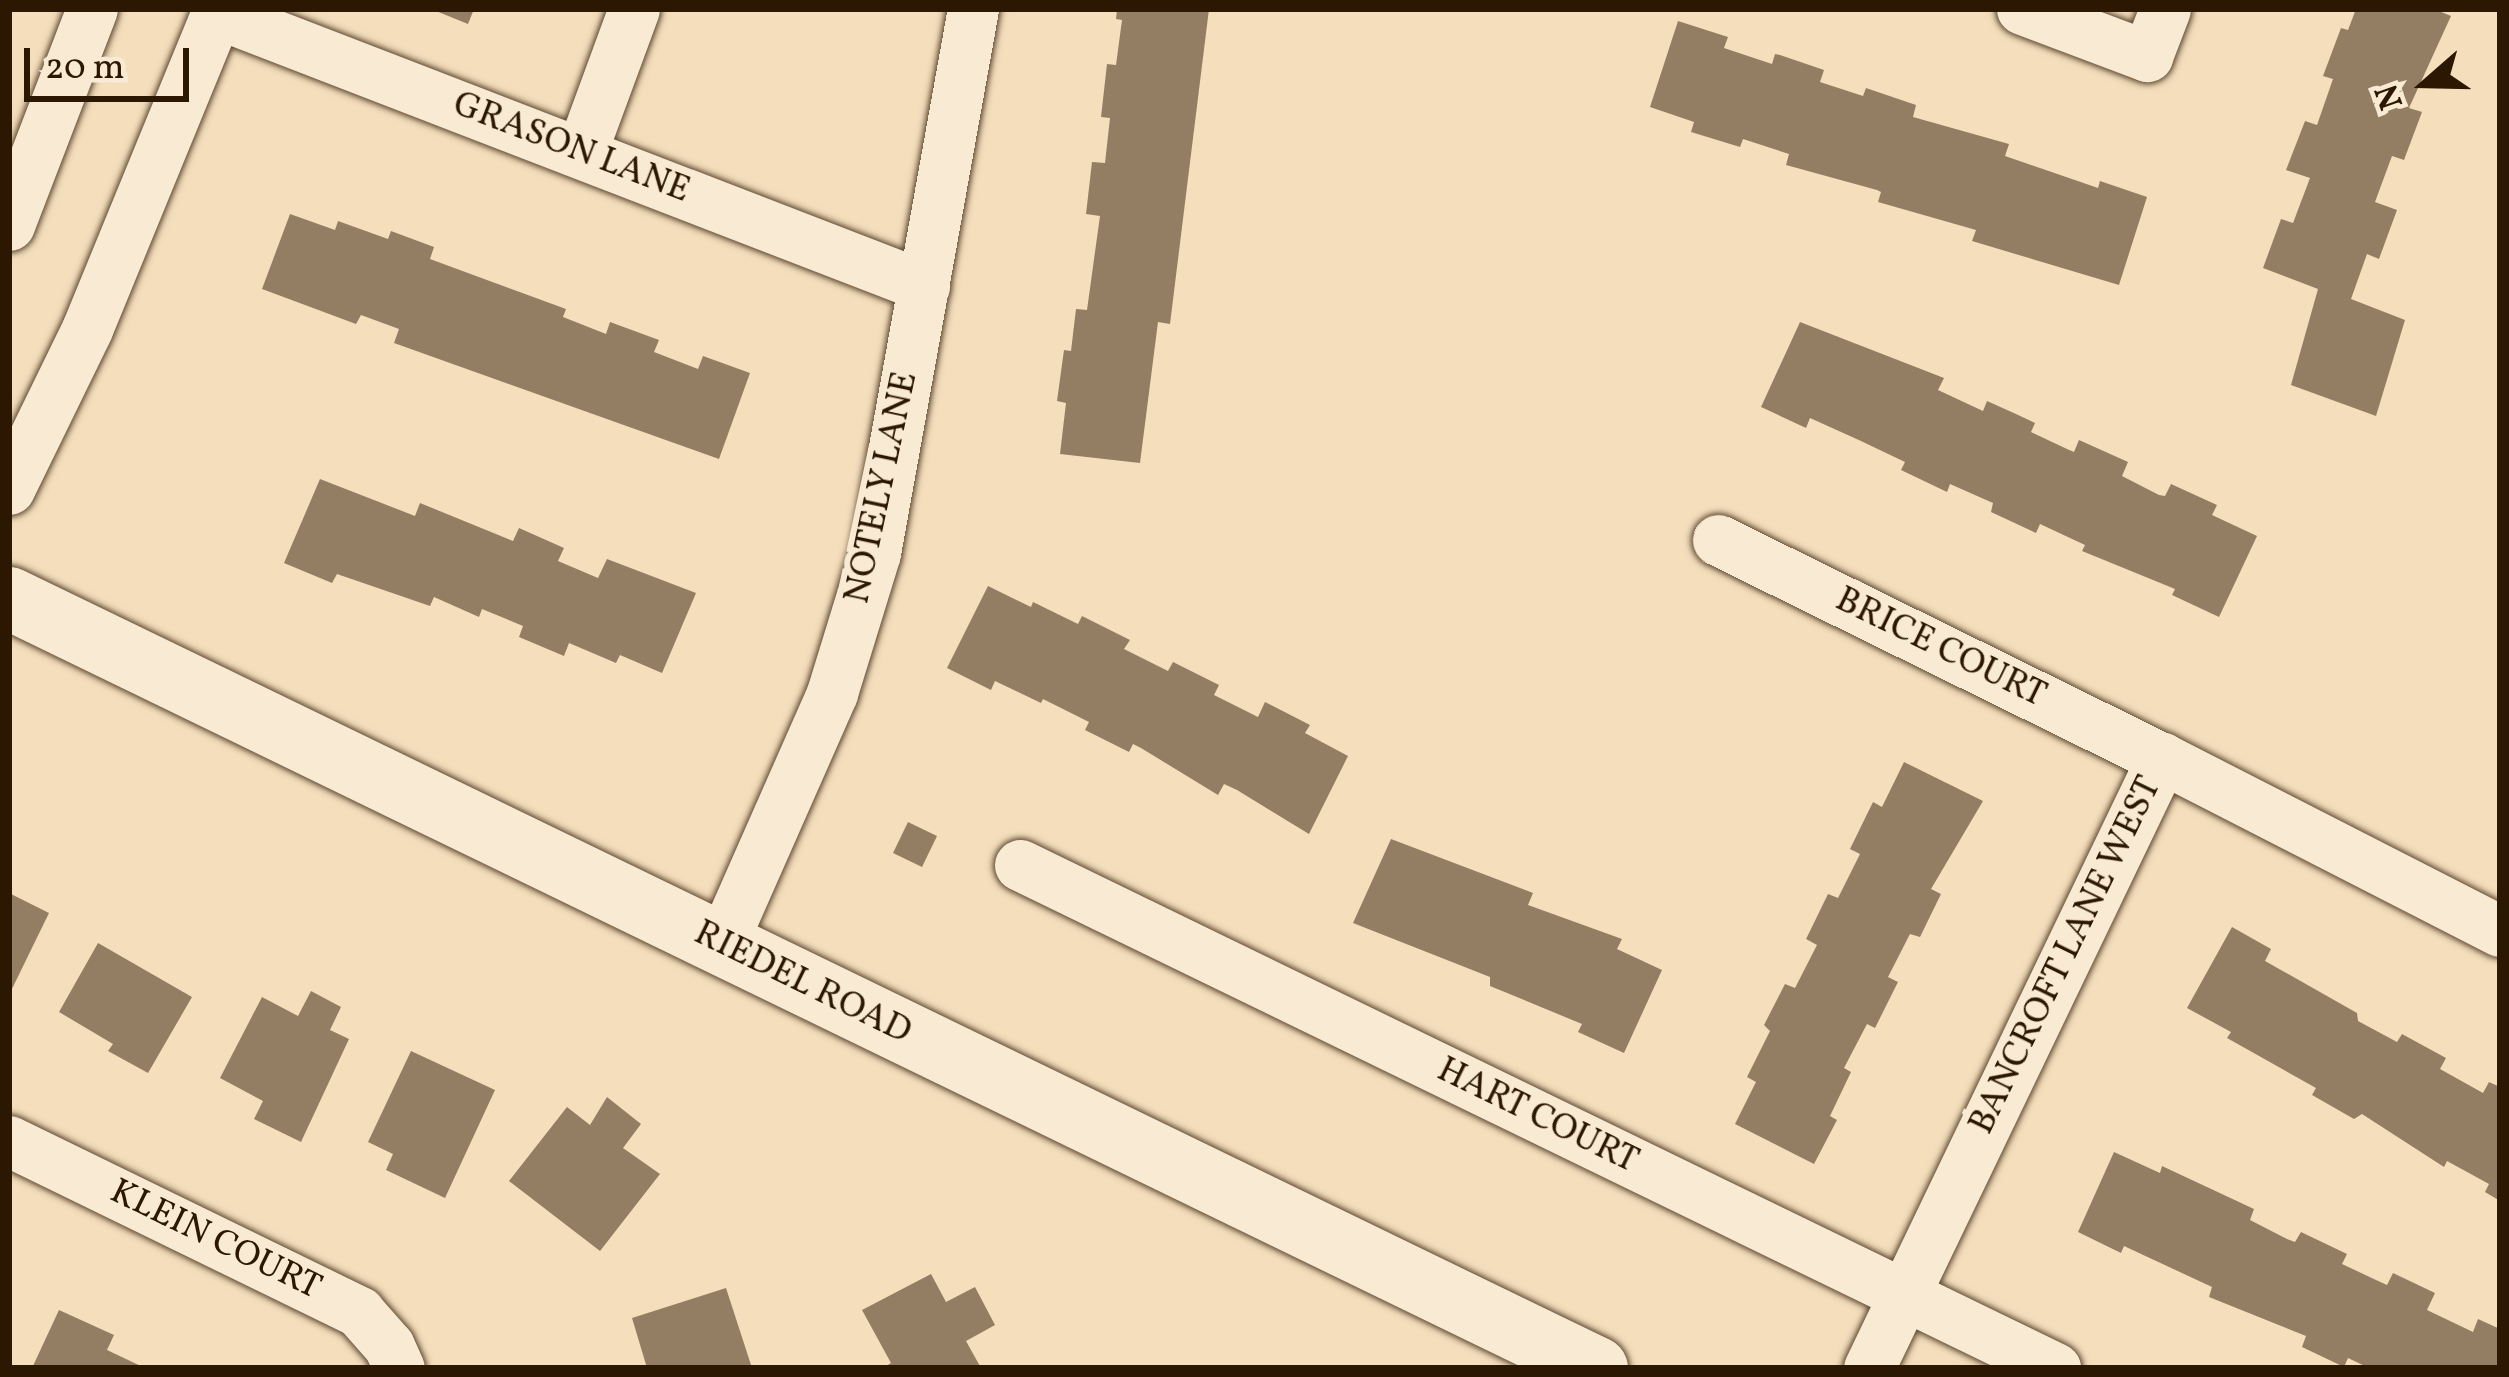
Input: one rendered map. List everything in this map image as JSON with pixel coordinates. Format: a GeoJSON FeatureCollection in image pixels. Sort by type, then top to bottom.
{"type":"FeatureCollection","features":[{"type":"Feature","properties":{"kind":"street"},"geometry":{"type":"LineString","coordinates":[[9,225],[92,9]]}},
{"type":"Feature","properties":{"kind":"street"},"geometry":{"type":"LineString","coordinates":[[581,153],[634,9]]}},
{"type":"Feature","properties":{"kind":"street","name":"NOTELY LANE"},"geometry":{"type":"LineString","coordinates":[[721,945],[838,673],[875,553],[973,9]]}},
{"type":"Feature","properties":{"kind":"street"},"geometry":{"type":"LineString","coordinates":[[2022,9],[2147,56],[2165,9]]}},
{"type":"Feature","properties":{"kind":"street"},"geometry":{"type":"LineString","coordinates":[[9,489],[87,328],[218,11]]}},
{"type":"Feature","properties":{"kind":"street","name":"GRASON LANE"},"geometry":{"type":"LineString","coordinates":[[218,11],[924,286]]}},
{"type":"Feature","properties":{"kind":"street","name":"BRICE COURT"},"geometry":{"type":"LineString","coordinates":[[1718,540],[2162,758]]}},
{"type":"Feature","properties":{"kind":"street","name":"RIEDEL ROAD"},"geometry":{"type":"LineString","coordinates":[[9,598],[1596,1368]]}},
{"type":"Feature","properties":{"kind":"street","name":"BANCROFT LANE WEST"},"geometry":{"type":"LineString","coordinates":[[1869,1368],[2162,758],[2500,931]]}},
{"type":"Feature","properties":{"kind":"street","name":"HART COURT"},"geometry":{"type":"LineString","coordinates":[[1020,866],[2055,1368]]}},
{"type":"Feature","properties":{"kind":"street","name":"KLEIN COURT"},"geometry":{"type":"LineString","coordinates":[[9,1141],[359,1312],[388,1346],[399,1368]]}},
{"type":"Feature","properties":{"kind":"building"},"geometry":{"type":"Polygon","coordinates":[[[431,9],[474,9],[468,24],[431,9]]]}},
{"type":"Feature","properties":{"kind":"building"},"geometry":{"type":"Polygon","coordinates":[[[1117,9],[1209,9],[1170,324],[1158,322],[1140,463],[1060,454],[1066,403],[1057,401],[1076,309],[1087,310],[1100,216],[1086,214],[1092,162],[1105,163],[1110,118],[1101,117],[1107,64],[1116,65],[1122,20],[1116,19],[1117,9]]]}},
{"type":"Feature","properties":{"kind":"building"},"geometry":{"type":"Polygon","coordinates":[[[2356,9],[2434,9],[2451,16],[2409,108],[2422,112],[2404,160],[2392,156],[2375,202],[2397,210],[2379,259],[2367,254],[2351,299],[2405,320],[2376,416],[2291,385],[2318,289],[2263,268],[2281,219],[2293,223],[2310,178],[2286,170],[2305,121],[2317,125],[2333,79],[2323,76],[2341,28],[2348,30],[2356,9]]]}},
{"type":"Feature","properties":{"kind":"building"},"geometry":{"type":"Polygon","coordinates":[[[1678,21],[1728,37],[1724,48],[1772,64],[1775,54],[1824,70],[1820,82],[1863,96],[1866,88],[1916,105],[1913,117],[2009,144],[2005,156],[2098,188],[2100,181],[2147,197],[2119,285],[1972,241],[1976,230],[1878,202],[1881,192],[1877,190],[1786,165],[1789,154],[1743,139],[1740,147],[1691,132],[1694,122],[1650,107],[1678,21]]]}},
{"type":"Feature","properties":{"kind":"building"},"geometry":{"type":"Polygon","coordinates":[[[290,214],[335,230],[338,221],[388,239],[391,231],[434,247],[430,259],[566,309],[563,317],[606,334],[610,322],[659,340],[654,352],[698,369],[703,356],[750,373],[719,459],[394,343],[399,329],[361,315],[356,324],[262,289],[290,214]]]}},
{"type":"Feature","properties":{"kind":"building"},"geometry":{"type":"Polygon","coordinates":[[[1800,322],[1944,378],[1938,390],[1983,411],[1987,401],[2016,414],[2035,423],[2031,432],[2074,452],[2079,440],[2128,462],[2122,476],[2159,495],[2165,496],[2171,484],[2217,505],[2212,515],[2257,536],[2219,617],[2172,595],[2175,589],[2082,551],[2085,545],[2040,524],[2036,533],[1991,512],[1993,503],[1950,484],[1947,492],[1901,470],[1905,462],[1861,441],[1810,418],[1806,428],[1761,407],[1800,322]]]}},
{"type":"Feature","properties":{"kind":"building"},"geometry":{"type":"Polygon","coordinates":[[[320,479],[415,516],[420,503],[513,541],[519,528],[564,548],[558,561],[598,578],[607,559],[696,593],[662,673],[620,655],[616,663],[569,643],[564,656],[519,637],[523,626],[482,609],[479,617],[434,597],[430,606],[337,574],[332,583],[284,563],[320,479]]]}},
{"type":"Feature","properties":{"kind":"building"},"geometry":{"type":"Polygon","coordinates":[[[988,586],[1078,624],[1082,616],[1130,640],[1124,649],[1168,671],[1173,662],[1219,685],[1214,695],[1258,717],[1265,702],[1310,725],[1305,733],[1348,756],[1309,834],[1237,790],[1224,784],[1218,795],[1133,744],[1129,752],[1085,730],[1089,722],[1043,699],[1041,703],[995,681],[991,690],[947,668],[988,586]]]}},
{"type":"Feature","properties":{"kind":"building"},"geometry":{"type":"Polygon","coordinates":[[[1904,762],[1983,801],[1931,889],[1941,894],[1920,937],[1910,934],[1888,977],[1898,982],[1875,1028],[1867,1024],[1844,1068],[1851,1072],[1830,1116],[1837,1120],[1814,1164],[1735,1124],[1756,1082],[1747,1077],[1770,1031],[1764,1025],[1785,984],[1795,988],[1817,945],[1806,939],[1828,894],[1838,898],[1860,854],[1850,849],[1873,802],[1882,807],[1904,762]]]}},
{"type":"Feature","properties":{"kind":"building"},"geometry":{"type":"Polygon","coordinates":[[[908,822],[937,836],[922,867],[893,853],[908,822]]]}},
{"type":"Feature","properties":{"kind":"building"},"geometry":{"type":"Polygon","coordinates":[[[1391,839],[1533,893],[1528,905],[1622,939],[1617,949],[1662,970],[1624,1053],[1578,1032],[1582,1024],[1490,986],[1490,977],[1353,923],[1391,839]]]}},
{"type":"Feature","properties":{"kind":"building"},"geometry":{"type":"Polygon","coordinates":[[[9,893],[49,913],[9,995],[9,893]]]}},
{"type":"Feature","properties":{"kind":"building"},"geometry":{"type":"Polygon","coordinates":[[[2232,927],[2271,949],[2265,961],[2357,1013],[2358,1021],[2397,1042],[2402,1034],[2446,1058],[2440,1069],[2483,1093],[2489,1082],[2500,1087],[2500,1201],[2485,1192],[2489,1184],[2447,1161],[2444,1167],[2362,1114],[2354,1119],[2312,1095],[2316,1088],[2227,1038],[2231,1032],[2187,1008],[2232,927]]]}},
{"type":"Feature","properties":{"kind":"building"},"geometry":{"type":"Polygon","coordinates":[[[98,943],[192,997],[148,1073],[108,1051],[113,1044],[59,1012],[98,943]]]}},
{"type":"Feature","properties":{"kind":"building"},"geometry":{"type":"Polygon","coordinates":[[[311,991],[341,1007],[330,1030],[349,1039],[301,1142],[254,1119],[263,1101],[220,1078],[262,997],[298,1016],[311,991]]]}},
{"type":"Feature","properties":{"kind":"building"},"geometry":{"type":"Polygon","coordinates":[[[411,1051],[495,1090],[445,1198],[386,1170],[393,1154],[368,1142],[411,1051]]]}},
{"type":"Feature","properties":{"kind":"building"},"geometry":{"type":"Polygon","coordinates":[[[607,1097],[641,1124],[623,1148],[660,1174],[600,1251],[509,1181],[567,1107],[590,1125],[607,1097]]]}},
{"type":"Feature","properties":{"kind":"building"},"geometry":{"type":"Polygon","coordinates":[[[2114,1152],[2160,1173],[2162,1166],[2254,1209],[2250,1220],[2287,1239],[2295,1242],[2301,1232],[2347,1254],[2342,1264],[2387,1285],[2393,1273],[2435,1293],[2427,1310],[2473,1332],[2478,1319],[2500,1329],[2500,1368],[2369,1368],[2348,1358],[2344,1367],[2302,1347],[2306,1336],[2209,1297],[2212,1287],[2124,1246],[2121,1253],[2078,1232],[2114,1152]]]}},
{"type":"Feature","properties":{"kind":"building"},"geometry":{"type":"Polygon","coordinates":[[[931,1274],[946,1302],[975,1287],[995,1325],[966,1341],[981,1368],[883,1368],[891,1363],[862,1310],[931,1274]]]}},
{"type":"Feature","properties":{"kind":"building"},"geometry":{"type":"Polygon","coordinates":[[[726,1288],[752,1368],[647,1368],[632,1318],[726,1288]]]}},
{"type":"Feature","properties":{"kind":"building"},"geometry":{"type":"Polygon","coordinates":[[[59,1310],[114,1335],[107,1350],[145,1368],[32,1368],[59,1310]]]}}]}
